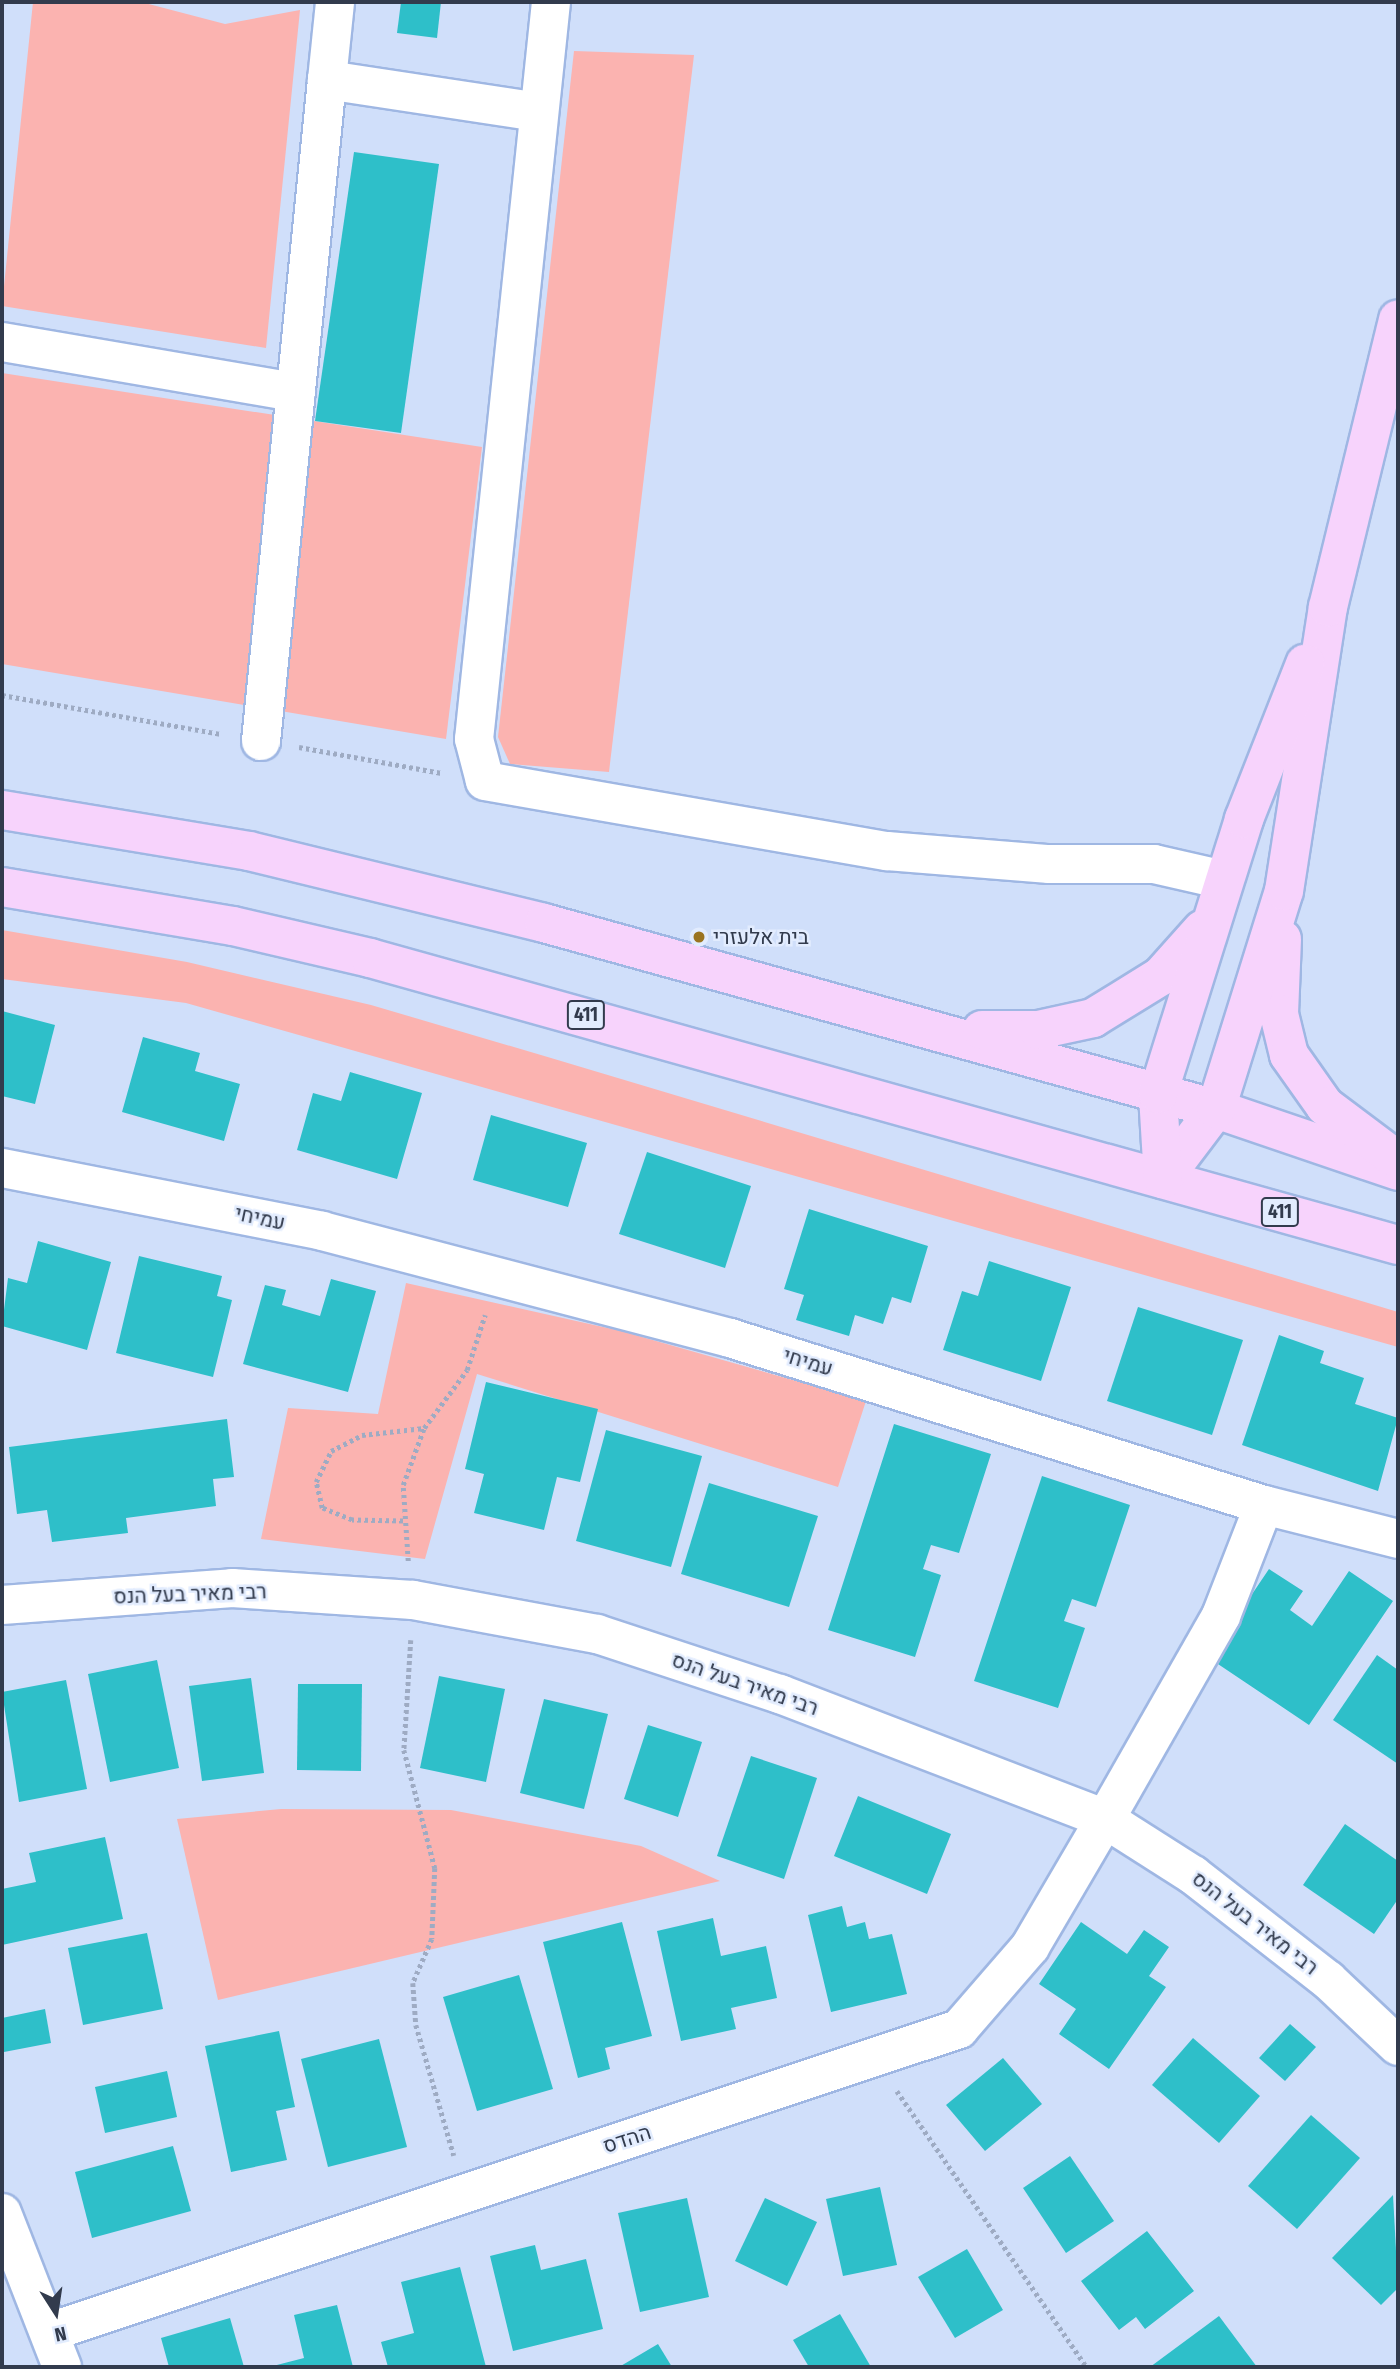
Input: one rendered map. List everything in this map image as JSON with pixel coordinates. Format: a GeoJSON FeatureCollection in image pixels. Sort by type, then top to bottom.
{"type":"FeatureCollection","features":[{"type":"Feature","properties":{"kind":"main road"},"geometry":{"type":"LineString","coordinates":[[1398,319],[1328,607],[1284,891],[1279,1014],[1289,1055],[1325,1106],[1398,1160]]}},
{"type":"Feature","properties":{"kind":"main road"},"geometry":{"type":"LineString","coordinates":[[1163,1180],[1158,1094],[1210,920],[1328,607]]}},
{"type":"Feature","properties":{"kind":"main road"},"geometry":{"type":"LineString","coordinates":[[2,810],[249,851],[376,881],[935,1029],[1216,1109],[1398,1171]]}},
{"type":"Feature","properties":{"kind":"main road","name":"411"},"geometry":{"type":"LineString","coordinates":[[2,887],[233,926],[370,958],[1398,1245]]}},
{"type":"Feature","properties":{"kind":"main road"},"geometry":{"type":"LineString","coordinates":[[1163,1180],[1216,1109],[1284,891]]}},
{"type":"Feature","properties":{"kind":"main road"},"geometry":{"type":"LineString","coordinates":[[935,1029],[1038,1030],[1093,1018],[1161,976],[1210,920]]}},
{"type":"Feature","properties":{"kind":"street"},"geometry":{"type":"LineString","coordinates":[[261,741],[335,2]]}},
{"type":"Feature","properties":{"kind":"street"},"geometry":{"type":"LineString","coordinates":[[551,2],[474,739],[485,780],[887,851],[1049,864],[1154,864],[1224,880]]}},
{"type":"Feature","properties":{"kind":"street"},"geometry":{"type":"LineString","coordinates":[[327,80],[539,112]]}},
{"type":"Feature","properties":{"kind":"street"},"geometry":{"type":"LineString","coordinates":[[2,342],[296,392]]}},
{"type":"Feature","properties":{"kind":"street","name":"עמיחי"},"geometry":{"type":"LineString","coordinates":[[2,1168],[322,1231],[743,1342],[1264,1505],[1398,1539]]}},
{"type":"Feature","properties":{"kind":"street"},"geometry":{"type":"LineString","coordinates":[[1105,1819],[1221,1616],[1264,1505]]}},
{"type":"Feature","properties":{"kind":"street","name":"רבי מאיר בעל הנס"},"geometry":{"type":"LineString","coordinates":[[2,1605],[232,1588],[413,1600],[597,1634],[780,1694],[1105,1819],[1193,1875],[1328,1980],[1398,2046]]}},
{"type":"Feature","properties":{"kind":"street","name":"ההדס"},"geometry":{"type":"LineString","coordinates":[[52,2331],[959,2029],[1030,1947],[1105,1819]]}},
{"type":"Feature","properties":{"kind":"street"},"geometry":{"type":"LineString","coordinates":[[2,2213],[52,2331],[62,2367]]}},
{"type":"Feature","properties":{"kind":"path"},"geometry":{"type":"LineString","coordinates":[[465,2193],[416,2025],[414,1983],[432,1939],[435,1868],[404,1750],[413,1600],[403,1521],[402,1485],[424,1428],[467,1370],[497,1277]]}},
{"type":"Feature","properties":{"kind":"path"},"geometry":{"type":"LineString","coordinates":[[403,1521],[352,1520],[322,1508],[316,1482],[331,1451],[362,1435],[424,1428]]}},
{"type":"Feature","properties":{"kind":"path"},"geometry":{"type":"LineString","coordinates":[[873,2057],[1087,2367]]}},
{"type":"Feature","properties":{"kind":"shaded area"},"geometry":{"type":"Polygon","coordinates":[[[33,2],[141,2],[225,24],[300,10],[266,348],[2,306],[33,2]]]}},
{"type":"Feature","properties":{"kind":"shaded area"},"geometry":{"type":"Polygon","coordinates":[[[574,51],[694,55],[609,772],[510,764],[498,737],[574,51]]]}},
{"type":"Feature","properties":{"kind":"shaded area"},"geometry":{"type":"Polygon","coordinates":[[[2,373],[482,447],[446,739],[2,664],[2,373]]]}},
{"type":"Feature","properties":{"kind":"shaded area"},"geometry":{"type":"Polygon","coordinates":[[[2,930],[187,962],[371,1005],[551,1058],[1398,1312],[1398,1347],[186,1003],[2,979],[2,930]]]}},
{"type":"Feature","properties":{"kind":"shaded area"},"geometry":{"type":"Polygon","coordinates":[[[406,1283],[621,1331],[866,1401],[838,1487],[477,1374],[425,1559],[261,1539],[288,1408],[378,1414],[406,1283]]]}},
{"type":"Feature","properties":{"kind":"shaded area"},"geometry":{"type":"Polygon","coordinates":[[[281,1809],[451,1810],[641,1846],[720,1881],[218,2000],[177,1819],[281,1809]]]}},
{"type":"Feature","properties":{"kind":"building"},"geometry":{"type":"Polygon","coordinates":[[[401,2],[441,2],[437,38],[397,33],[401,2]]]}},
{"type":"Feature","properties":{"kind":"building"},"geometry":{"type":"Polygon","coordinates":[[[354,152],[439,164],[401,433],[315,421],[354,152]]]}},
{"type":"Feature","properties":{"kind":"building"},"geometry":{"type":"Polygon","coordinates":[[[2,1011],[55,1025],[35,1104],[2,1096],[2,1011]]]}},
{"type":"Feature","properties":{"kind":"building"},"geometry":{"type":"Polygon","coordinates":[[[143,1037],[200,1053],[195,1071],[240,1084],[224,1141],[122,1112],[143,1037]]]}},
{"type":"Feature","properties":{"kind":"building"},"geometry":{"type":"Polygon","coordinates":[[[350,1072],[422,1093],[397,1179],[297,1150],[313,1093],[341,1101],[350,1072]]]}},
{"type":"Feature","properties":{"kind":"building"},"geometry":{"type":"Polygon","coordinates":[[[491,1115],[587,1143],[568,1207],[473,1180],[491,1115]]]}},
{"type":"Feature","properties":{"kind":"building"},"geometry":{"type":"Polygon","coordinates":[[[647,1152],[751,1186],[725,1268],[619,1234],[647,1152]]]}},
{"type":"Feature","properties":{"kind":"building"},"geometry":{"type":"Polygon","coordinates":[[[809,1209],[928,1246],[911,1303],[892,1297],[883,1324],[855,1315],[849,1336],[796,1320],[804,1295],[784,1289],[809,1209]]]}},
{"type":"Feature","properties":{"kind":"building"},"geometry":{"type":"Polygon","coordinates":[[[38,1241],[111,1262],[87,1350],[2,1326],[8,1278],[27,1283],[38,1241]]]}},
{"type":"Feature","properties":{"kind":"building"},"geometry":{"type":"Polygon","coordinates":[[[139,1256],[222,1276],[217,1296],[232,1300],[213,1377],[116,1353],[139,1256]]]}},
{"type":"Feature","properties":{"kind":"building"},"geometry":{"type":"Polygon","coordinates":[[[989,1261],[1071,1287],[1041,1381],[943,1350],[962,1291],[978,1296],[989,1261]]]}},
{"type":"Feature","properties":{"kind":"building"},"geometry":{"type":"Polygon","coordinates":[[[331,1279],[376,1291],[348,1392],[243,1364],[265,1285],[286,1290],[282,1305],[320,1316],[331,1279]]]}},
{"type":"Feature","properties":{"kind":"building"},"geometry":{"type":"Polygon","coordinates":[[[1138,1307],[1243,1340],[1212,1435],[1107,1401],[1138,1307]]]}},
{"type":"Feature","properties":{"kind":"building"},"geometry":{"type":"Polygon","coordinates":[[[1279,1335],[1324,1351],[1320,1363],[1364,1378],[1355,1404],[1398,1418],[1378,1491],[1242,1445],[1279,1335]]]}},
{"type":"Feature","properties":{"kind":"building"},"geometry":{"type":"Polygon","coordinates":[[[486,1382],[598,1409],[580,1482],[557,1477],[544,1530],[474,1513],[484,1474],[465,1469],[486,1382]]]}},
{"type":"Feature","properties":{"kind":"building"},"geometry":{"type":"Polygon","coordinates":[[[227,1419],[234,1477],[213,1479],[216,1506],[126,1518],[128,1533],[52,1542],[47,1510],[17,1514],[9,1447],[227,1419]]]}},
{"type":"Feature","properties":{"kind":"building"},"geometry":{"type":"Polygon","coordinates":[[[894,1424],[991,1454],[959,1553],[931,1545],[923,1569],[941,1575],[915,1657],[828,1630],[894,1424]]]}},
{"type":"Feature","properties":{"kind":"building"},"geometry":{"type":"Polygon","coordinates":[[[606,1430],[702,1456],[671,1567],[576,1541],[606,1430]]]}},
{"type":"Feature","properties":{"kind":"building"},"geometry":{"type":"Polygon","coordinates":[[[1042,1476],[1130,1505],[1096,1607],[1072,1599],[1064,1621],[1085,1628],[1058,1708],[974,1681],[1042,1476]]]}},
{"type":"Feature","properties":{"kind":"building"},"geometry":{"type":"Polygon","coordinates":[[[709,1483],[818,1516],[789,1607],[681,1574],[709,1483]]]}},
{"type":"Feature","properties":{"kind":"building"},"geometry":{"type":"Polygon","coordinates":[[[1269,1569],[1303,1591],[1290,1610],[1312,1626],[1349,1571],[1393,1601],[1309,1725],[1209,1658],[1269,1569]]]}},
{"type":"Feature","properties":{"kind":"building"},"geometry":{"type":"Polygon","coordinates":[[[1377,1655],[1398,1670],[1398,1764],[1333,1720],[1377,1655]]]}},
{"type":"Feature","properties":{"kind":"building"},"geometry":{"type":"Polygon","coordinates":[[[157,1660],[179,1768],[110,1782],[88,1674],[157,1660]]]}},
{"type":"Feature","properties":{"kind":"building"},"geometry":{"type":"Polygon","coordinates":[[[439,1676],[505,1689],[486,1782],[420,1768],[439,1676]]]}},
{"type":"Feature","properties":{"kind":"building"},"geometry":{"type":"Polygon","coordinates":[[[251,1678],[264,1773],[202,1781],[189,1686],[251,1678]]]}},
{"type":"Feature","properties":{"kind":"building"},"geometry":{"type":"Polygon","coordinates":[[[66,1680],[87,1789],[19,1802],[2,1692],[66,1680]]]}},
{"type":"Feature","properties":{"kind":"building"},"geometry":{"type":"Polygon","coordinates":[[[298,1684],[362,1684],[361,1771],[297,1770],[298,1684]]]}},
{"type":"Feature","properties":{"kind":"building"},"geometry":{"type":"Polygon","coordinates":[[[544,1699],[608,1714],[584,1809],[520,1793],[544,1699]]]}},
{"type":"Feature","properties":{"kind":"building"},"geometry":{"type":"Polygon","coordinates":[[[648,1725],[702,1742],[678,1817],[624,1799],[648,1725]]]}},
{"type":"Feature","properties":{"kind":"building"},"geometry":{"type":"Polygon","coordinates":[[[751,1756],[817,1778],[784,1879],[717,1856],[751,1756]]]}},
{"type":"Feature","properties":{"kind":"building"},"geometry":{"type":"Polygon","coordinates":[[[858,1796],[951,1834],[927,1894],[834,1856],[858,1796]]]}},
{"type":"Feature","properties":{"kind":"building"},"geometry":{"type":"Polygon","coordinates":[[[1345,1824],[1398,1861],[1398,1899],[1374,1934],[1303,1885],[1345,1824]]]}},
{"type":"Feature","properties":{"kind":"building"},"geometry":{"type":"Polygon","coordinates":[[[105,1837],[123,1919],[2,1945],[2,1889],[36,1882],[29,1853],[105,1837]]]}},
{"type":"Feature","properties":{"kind":"building"},"geometry":{"type":"Polygon","coordinates":[[[842,1906],[847,1927],[865,1922],[869,1939],[892,1934],[907,1994],[831,2012],[808,1915],[842,1906]]]}},
{"type":"Feature","properties":{"kind":"building"},"geometry":{"type":"Polygon","coordinates":[[[713,1918],[721,1956],[766,1946],[777,1998],[731,2008],[736,2029],[681,2041],[657,1931],[713,1918]]]}},
{"type":"Feature","properties":{"kind":"building"},"geometry":{"type":"Polygon","coordinates":[[[622,1922],[652,2036],[605,2048],[610,2069],[578,2078],[543,1942],[622,1922]]]}},
{"type":"Feature","properties":{"kind":"building"},"geometry":{"type":"Polygon","coordinates":[[[1081,1922],[1127,1954],[1144,1930],[1169,1947],[1149,1976],[1166,1987],[1109,2069],[1059,2034],[1076,2009],[1039,1984],[1081,1922]]]}},
{"type":"Feature","properties":{"kind":"building"},"geometry":{"type":"Polygon","coordinates":[[[147,1933],[163,2009],[83,2025],[68,1948],[147,1933]]]}},
{"type":"Feature","properties":{"kind":"building"},"geometry":{"type":"Polygon","coordinates":[[[519,1975],[553,2089],[477,2111],[443,1997],[519,1975]]]}},
{"type":"Feature","properties":{"kind":"building"},"geometry":{"type":"Polygon","coordinates":[[[45,2009],[51,2043],[4,2052],[2,2018],[45,2009]]]}},
{"type":"Feature","properties":{"kind":"building"},"geometry":{"type":"Polygon","coordinates":[[[1290,2024],[1316,2047],[1285,2081],[1259,2058],[1290,2024]]]}},
{"type":"Feature","properties":{"kind":"building"},"geometry":{"type":"Polygon","coordinates":[[[279,2031],[295,2107],[276,2111],[287,2160],[231,2172],[205,2046],[279,2031]]]}},
{"type":"Feature","properties":{"kind":"building"},"geometry":{"type":"Polygon","coordinates":[[[1193,2038],[1260,2096],[1219,2143],[1152,2085],[1193,2038]]]}},
{"type":"Feature","properties":{"kind":"building"},"geometry":{"type":"Polygon","coordinates":[[[379,2039],[407,2147],[328,2167],[301,2059],[379,2039]]]}},
{"type":"Feature","properties":{"kind":"building"},"geometry":{"type":"Polygon","coordinates":[[[1003,2058],[1042,2104],[985,2151],[946,2105],[1003,2058]]]}},
{"type":"Feature","properties":{"kind":"building"},"geometry":{"type":"Polygon","coordinates":[[[167,2071],[177,2117],[105,2133],[95,2087],[167,2071]]]}},
{"type":"Feature","properties":{"kind":"building"},"geometry":{"type":"Polygon","coordinates":[[[1311,2115],[1360,2158],[1297,2229],[1248,2186],[1311,2115]]]}},
{"type":"Feature","properties":{"kind":"building"},"geometry":{"type":"Polygon","coordinates":[[[173,2146],[191,2211],[92,2238],[75,2172],[173,2146]]]}},
{"type":"Feature","properties":{"kind":"building"},"geometry":{"type":"Polygon","coordinates":[[[1070,2156],[1114,2221],[1066,2253],[1023,2188],[1070,2156]]]}},
{"type":"Feature","properties":{"kind":"building"},"geometry":{"type":"Polygon","coordinates":[[[880,2187],[897,2265],[843,2276],[826,2199],[880,2187]]]}},
{"type":"Feature","properties":{"kind":"building"},"geometry":{"type":"Polygon","coordinates":[[[1393,2195],[1398,2288],[1381,2305],[1332,2258],[1393,2195]]]}},
{"type":"Feature","properties":{"kind":"building"},"geometry":{"type":"Polygon","coordinates":[[[687,2198],[709,2297],[640,2312],[618,2213],[687,2198]]]}},
{"type":"Feature","properties":{"kind":"building"},"geometry":{"type":"Polygon","coordinates":[[[765,2198],[817,2222],[787,2286],[735,2261],[765,2198]]]}},
{"type":"Feature","properties":{"kind":"building"},"geometry":{"type":"Polygon","coordinates":[[[1147,2231],[1194,2291],[1145,2329],[1136,2317],[1119,2330],[1081,2281],[1147,2231]]]}},
{"type":"Feature","properties":{"kind":"building"},"geometry":{"type":"Polygon","coordinates":[[[535,2245],[541,2270],[586,2259],[603,2329],[513,2351],[490,2256],[535,2245]]]}},
{"type":"Feature","properties":{"kind":"building"},"geometry":{"type":"Polygon","coordinates":[[[967,2249],[1003,2310],[955,2338],[918,2277],[967,2249]]]}},
{"type":"Feature","properties":{"kind":"building"},"geometry":{"type":"Polygon","coordinates":[[[460,2267],[486,2367],[388,2367],[381,2342],[414,2333],[401,2282],[460,2267]]]}},
{"type":"Feature","properties":{"kind":"building"},"geometry":{"type":"Polygon","coordinates":[[[337,2305],[353,2367],[269,2367],[304,2358],[294,2315],[337,2305]]]}},
{"type":"Feature","properties":{"kind":"building"},"geometry":{"type":"Polygon","coordinates":[[[840,2314],[871,2367],[809,2367],[793,2340],[840,2314]]]}},
{"type":"Feature","properties":{"kind":"building"},"geometry":{"type":"Polygon","coordinates":[[[1219,2316],[1257,2367],[1150,2367],[1219,2316]]]}},
{"type":"Feature","properties":{"kind":"building"},"geometry":{"type":"Polygon","coordinates":[[[230,2318],[244,2367],[169,2367],[161,2338],[230,2318]]]}},
{"type":"Feature","properties":{"kind":"building"},"geometry":{"type":"Polygon","coordinates":[[[658,2344],[672,2367],[619,2367],[658,2344]]]}},
{"type":"Feature","properties":{"kind":"place","name":"בית אלעזרי"},"geometry":{"type":"Point","coordinates":[699,937]}}]}
